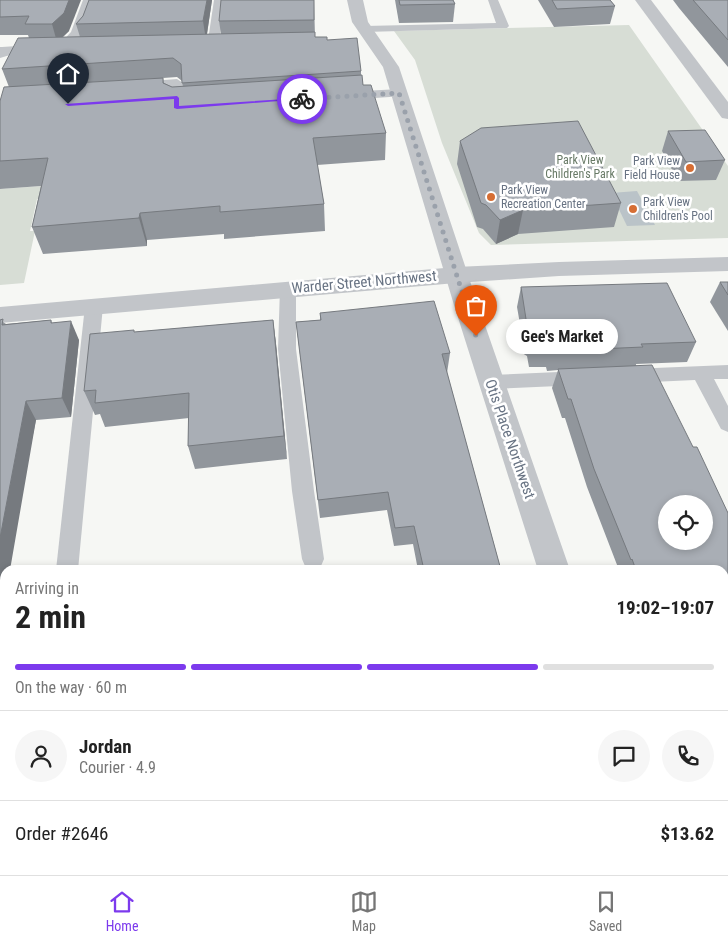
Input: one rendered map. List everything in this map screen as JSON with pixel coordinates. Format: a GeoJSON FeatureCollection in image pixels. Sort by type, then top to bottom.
{"type":"FeatureCollection","features":[{"type":"Feature","properties":{"kind":"street"},"geometry":{"type":"LineString","coordinates":[[64,48],[78,34],[91,0]]}},
{"type":"Feature","properties":{"kind":"street","name":"Otis Place Northwest"},"geometry":{"type":"LineString","coordinates":[[356,0],[357,13],[391,67],[456,275],[552,565]]}},
{"type":"Feature","properties":{"kind":"street"},"geometry":{"type":"LineString","coordinates":[[643,0],[728,114]]}},
{"type":"Feature","properties":{"kind":"street"},"geometry":{"type":"LineString","coordinates":[[352,44],[370,36]]}},
{"type":"Feature","properties":{"kind":"street"},"geometry":{"type":"LineString","coordinates":[[193,47],[232,47]]}},
{"type":"Feature","properties":{"kind":"street"},"geometry":{"type":"LineString","coordinates":[[1,52],[8,50],[84,48]]}},
{"type":"Feature","properties":{"kind":"street","name":"Warder Street Northwest"},"geometry":{"type":"LineString","coordinates":[[0,315],[288,288],[456,275],[559,269],[728,264]]}},
{"type":"Feature","properties":{"kind":"lane"},"geometry":{"type":"LineString","coordinates":[[212,47],[219,0]]}},
{"type":"Feature","properties":{"kind":"lane"},"geometry":{"type":"LineString","coordinates":[[370,36],[503,26],[493,0]]}},
{"type":"Feature","properties":{"kind":"lane"},"geometry":{"type":"LineString","coordinates":[[128,86],[177,83],[172,98],[177,108],[196,107]]}},
{"type":"Feature","properties":{"kind":"lane"},"geometry":{"type":"LineString","coordinates":[[331,97],[399,93]]}},
{"type":"Feature","properties":{"kind":"lane"},"geometry":{"type":"LineString","coordinates":[[288,288],[287,348],[303,491],[313,559]]}},
{"type":"Feature","properties":{"kind":"lane"},"geometry":{"type":"LineString","coordinates":[[68,565],[94,306]]}},
{"type":"Feature","properties":{"kind":"lane"},"geometry":{"type":"LineString","coordinates":[[491,382],[728,372]]}},
{"type":"Feature","properties":{"kind":"lane"},"geometry":{"type":"LineString","coordinates":[[701,373],[728,424]]}},
{"type":"Feature","properties":{"kind":"green space","name":"Park View Recreation Center"},"geometry":{"type":"Polygon","coordinates":[[[629,25],[728,166],[728,238],[491,245],[479,233],[442,143],[415,60],[394,31],[629,25]]]}},
{"type":"Feature","properties":{"kind":"green space"},"geometry":{"type":"Polygon","coordinates":[[[57,185],[55,198],[37,199],[30,231],[35,231],[24,283],[0,285],[0,189],[57,185]]]}},
{"type":"Feature","properties":{"kind":"shaded area","name":"Park View Children's Pool"},"geometry":{"type":"Polygon","coordinates":[[[637,191],[655,225],[627,226],[611,193],[637,191]]]}},
{"type":"Feature","properties":{"kind":"building"},"geometry":{"type":"Polygon","coordinates":[[[0,0],[69,0],[64,13],[52,24],[25,24],[29,16],[0,17],[0,0]]]}},
{"type":"Feature","properties":{"kind":"building"},"geometry":{"type":"Polygon","coordinates":[[[89,0],[207,0],[203,21],[76,24],[83,16],[89,0]]]}},
{"type":"Feature","properties":{"kind":"building"},"geometry":{"type":"Polygon","coordinates":[[[221,0],[314,0],[314,20],[219,21],[221,0]]]}},
{"type":"Feature","properties":{"kind":"building"},"geometry":{"type":"Polygon","coordinates":[[[399,0],[453,0],[455,4],[400,5],[399,0]]]}},
{"type":"Feature","properties":{"kind":"building"},"geometry":{"type":"Polygon","coordinates":[[[552,0],[610,0],[615,6],[557,9],[552,0]]]}},
{"type":"Feature","properties":{"kind":"building"},"geometry":{"type":"Polygon","coordinates":[[[693,0],[728,0],[728,40],[693,0]]]}},
{"type":"Feature","properties":{"kind":"building"},"geometry":{"type":"Polygon","coordinates":[[[315,32],[315,37],[327,37],[327,40],[357,38],[361,71],[182,83],[181,64],[173,58],[2,69],[18,38],[315,32]]]}},
{"type":"Feature","properties":{"kind":"building"},"geometry":{"type":"Polygon","coordinates":[[[362,75],[363,85],[371,85],[386,133],[313,138],[324,204],[220,212],[220,206],[140,213],[139,218],[32,227],[48,158],[0,161],[0,101],[4,87],[163,78],[163,83],[172,87],[362,75]]]}},
{"type":"Feature","properties":{"kind":"building"},"geometry":{"type":"Polygon","coordinates":[[[578,121],[621,203],[523,210],[500,220],[486,205],[481,203],[460,141],[481,128],[578,121]]]}},
{"type":"Feature","properties":{"kind":"building"},"geometry":{"type":"Polygon","coordinates":[[[705,130],[725,160],[686,162],[668,131],[705,130]]]}},
{"type":"Feature","properties":{"kind":"building"},"geometry":{"type":"Polygon","coordinates":[[[720,282],[728,282],[728,295],[720,282]]]}},
{"type":"Feature","properties":{"kind":"building"},"geometry":{"type":"Polygon","coordinates":[[[667,283],[696,342],[641,344],[643,347],[553,351],[551,347],[534,348],[532,336],[517,327],[526,319],[521,287],[667,283]]]}},
{"type":"Feature","properties":{"kind":"building"},"geometry":{"type":"Polygon","coordinates":[[[434,301],[450,353],[442,354],[500,565],[423,565],[414,526],[395,528],[388,492],[318,500],[296,322],[321,320],[320,313],[434,301]]]}},
{"type":"Feature","properties":{"kind":"building"},"geometry":{"type":"Polygon","coordinates":[[[3,319],[2,325],[51,320],[51,323],[71,321],[62,398],[26,401],[0,538],[0,320],[3,319]]]}},
{"type":"Feature","properties":{"kind":"building"},"geometry":{"type":"Polygon","coordinates":[[[273,320],[284,436],[188,446],[189,393],[95,403],[96,390],[84,391],[90,334],[273,320]]]}},
{"type":"Feature","properties":{"kind":"building"},"geometry":{"type":"Polygon","coordinates":[[[652,365],[693,447],[697,447],[728,513],[728,565],[634,565],[594,469],[571,399],[568,399],[558,369],[652,365]]]}},
{"type":"Feature","properties":{"kind":"way so far"},"geometry":{"type":"LineString","coordinates":[[302,99],[399,93],[476,336]]}},
{"type":"Feature","properties":{"kind":"place","name":"Park View Field House"},"geometry":{"type":"Point","coordinates":[690,168]}},
{"type":"Feature","properties":{"kind":"place","name":"Park View Recreation Center"},"geometry":{"type":"Point","coordinates":[491,197]}},
{"type":"Feature","properties":{"kind":"place","name":"Park View Children's Pool"},"geometry":{"type":"Point","coordinates":[633,209]}},
{"type":"Feature","properties":{"kind":"place","name":"Gee's Market"},"geometry":{"type":"Point","coordinates":[476,336]}},
{"type":"Feature","properties":{"kind":"route"},"geometry":{"type":"LineString","coordinates":[[68,104],[177,98],[177,108],[302,99]]}},
{"type":"Feature","properties":{"kind":"park label","name":"Park View Children's Park"},"geometry":{"type":"Point","coordinates":[580,167]}}]}
